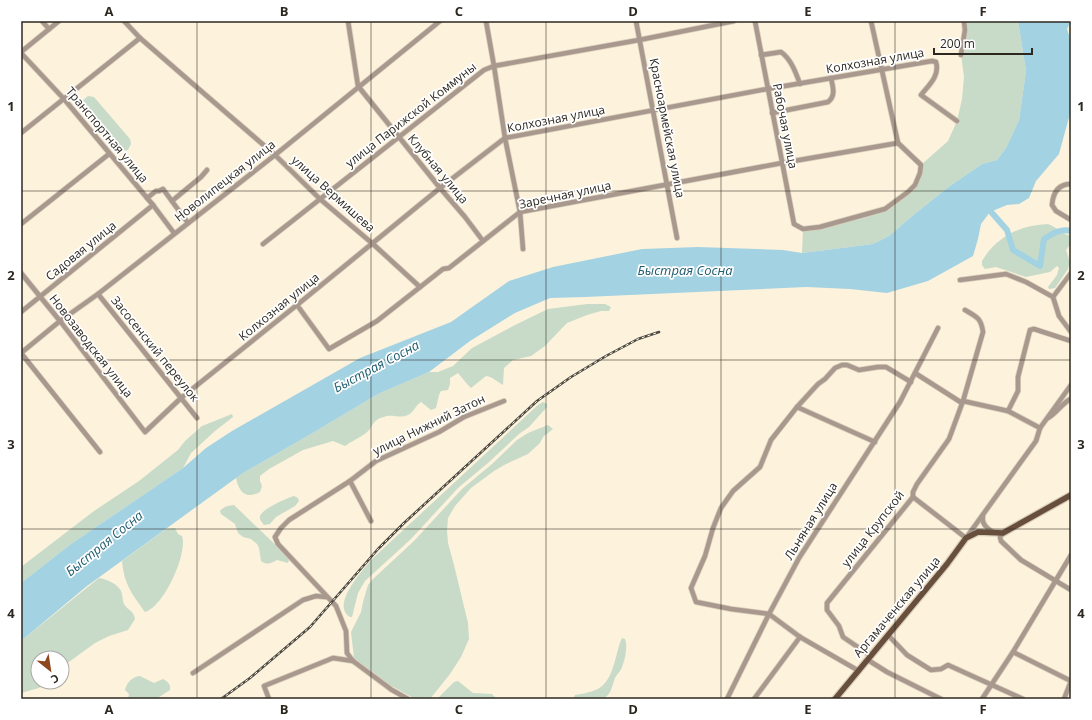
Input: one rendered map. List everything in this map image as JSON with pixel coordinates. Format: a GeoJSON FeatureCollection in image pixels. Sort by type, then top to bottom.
{"type":"FeatureCollection","features":[{"type":"Feature","properties":{"kind":"main road"},"geometry":{"type":"LineString","coordinates":[[994,532],[1002,533],[1071,495]]}},
{"type":"Feature","properties":{"kind":"main road","name":"Аргамаченская улица"},"geometry":{"type":"LineString","coordinates":[[835,699],[948,564],[966,538],[978,532],[994,532]]}},
{"type":"Feature","properties":{"kind":"street"},"geometry":{"type":"LineString","coordinates":[[42,21],[49,29]]}},
{"type":"Feature","properties":{"kind":"street"},"geometry":{"type":"LineString","coordinates":[[21,52],[59,21]]}},
{"type":"Feature","properties":{"kind":"street","name":"улица Вермишева"},"geometry":{"type":"LineString","coordinates":[[124,21],[140,38],[275,155],[320,199],[420,286]]}},
{"type":"Feature","properties":{"kind":"street"},"geometry":{"type":"LineString","coordinates":[[348,21],[358,86]]}},
{"type":"Feature","properties":{"kind":"street","name":"Новолипецкая улица"},"geometry":{"type":"LineString","coordinates":[[21,353],[60,321],[98,294],[275,155],[358,86],[440,21]]}},
{"type":"Feature","properties":{"kind":"street"},"geometry":{"type":"LineString","coordinates":[[486,21],[505,138],[520,212],[523,249]]}},
{"type":"Feature","properties":{"kind":"street","name":"Красноармейская улица"},"geometry":{"type":"LineString","coordinates":[[636,21],[677,238]]}},
{"type":"Feature","properties":{"kind":"street","name":"улица Парижской Коммуны"},"geometry":{"type":"LineString","coordinates":[[263,244],[484,70],[494,66],[734,21]]}},
{"type":"Feature","properties":{"kind":"street","name":"Рабочая улица"},"geometry":{"type":"LineString","coordinates":[[755,21],[794,224],[803,229],[820,227],[885,209],[908,192],[915,185],[920,173],[921,165],[898,143]]}},
{"type":"Feature","properties":{"kind":"street"},"geometry":{"type":"LineString","coordinates":[[871,21],[898,143]]}},
{"type":"Feature","properties":{"kind":"street"},"geometry":{"type":"LineString","coordinates":[[961,55],[965,30],[964,21]]}},
{"type":"Feature","properties":{"kind":"street"},"geometry":{"type":"LineString","coordinates":[[21,133],[140,38]]}},
{"type":"Feature","properties":{"kind":"street","name":"Транспортная улица"},"geometry":{"type":"LineString","coordinates":[[21,52],[64,99],[153,205],[174,233]]}},
{"type":"Feature","properties":{"kind":"street"},"geometry":{"type":"LineString","coordinates":[[761,55],[781,52],[785,55],[796,72],[800,84]]}},
{"type":"Feature","properties":{"kind":"street","name":"Колхозная улица"},"geometry":{"type":"LineString","coordinates":[[145,432],[181,398],[373,244],[387,230],[505,138],[767,89],[932,61],[936,62],[937,73],[932,82],[921,95],[957,121]]}},
{"type":"Feature","properties":{"kind":"street"},"geometry":{"type":"LineString","coordinates":[[772,113],[828,102],[832,99],[833,93],[831,78]]}},
{"type":"Feature","properties":{"kind":"street","name":"Клубная улица"},"geometry":{"type":"LineString","coordinates":[[358,86],[483,241]]}},
{"type":"Feature","properties":{"kind":"street","name":"Заречная улица"},"geometry":{"type":"LineString","coordinates":[[297,305],[329,349],[377,321],[420,286],[443,269],[449,268],[520,212],[898,143]]}},
{"type":"Feature","properties":{"kind":"street"},"geometry":{"type":"LineString","coordinates":[[21,224],[109,154]]}},
{"type":"Feature","properties":{"kind":"street"},"geometry":{"type":"LineString","coordinates":[[172,201],[201,177],[207,170]]}},
{"type":"Feature","properties":{"kind":"street"},"geometry":{"type":"LineString","coordinates":[[1071,184],[1065,184],[1056,190],[1052,205],[1056,210],[1071,220]]}},
{"type":"Feature","properties":{"kind":"street"},"geometry":{"type":"LineString","coordinates":[[147,198],[156,191],[159,192],[163,189],[188,223]]}},
{"type":"Feature","properties":{"kind":"street","name":"Садовая улица"},"geometry":{"type":"LineString","coordinates":[[21,312],[153,205]]}},
{"type":"Feature","properties":{"kind":"street"},"geometry":{"type":"LineString","coordinates":[[1053,297],[1071,273]]}},
{"type":"Feature","properties":{"kind":"street","name":"Новозаводская улица"},"geometry":{"type":"LineString","coordinates":[[21,274],[60,321],[145,432]]}},
{"type":"Feature","properties":{"kind":"street"},"geometry":{"type":"LineString","coordinates":[[960,280],[1006,274],[1026,282],[1053,297],[1059,316],[1071,332]]}},
{"type":"Feature","properties":{"kind":"street","name":"Засосенский переулок"},"geometry":{"type":"LineString","coordinates":[[98,294],[197,418]]}},
{"type":"Feature","properties":{"kind":"street","name":"улица Крупской"},"geometry":{"type":"LineString","coordinates":[[869,658],[843,637],[839,626],[827,610],[827,603],[913,497],[913,492],[917,484],[949,439],[963,402],[983,332],[982,325],[978,317],[965,310]]}},
{"type":"Feature","properties":{"kind":"street","name":"Льняная улица"},"geometry":{"type":"LineString","coordinates":[[727,699],[769,614],[799,558],[900,402],[938,328]]}},
{"type":"Feature","properties":{"kind":"street"},"geometry":{"type":"LineString","coordinates":[[1008,412],[1018,391],[1018,377],[1030,330],[1034,329],[1071,341]]}},
{"type":"Feature","properties":{"kind":"street"},"geometry":{"type":"LineString","coordinates":[[21,353],[100,452]]}},
{"type":"Feature","properties":{"kind":"street"},"geometry":{"type":"LineString","coordinates":[[859,671],[800,637],[769,614],[730,609],[696,602],[691,588],[705,556],[712,528],[721,508],[733,491],[760,467],[771,440],[797,407],[835,368],[842,365],[847,365],[859,370],[886,367],[910,382]]}},
{"type":"Feature","properties":{"kind":"street"},"geometry":{"type":"LineString","coordinates":[[915,373],[963,402],[1008,412],[1040,428]]}},
{"type":"Feature","properties":{"kind":"street"},"geometry":{"type":"LineString","coordinates":[[913,497],[966,538],[1036,441],[1040,428],[1071,385]]}},
{"type":"Feature","properties":{"kind":"street"},"geometry":{"type":"LineString","coordinates":[[1047,419],[1059,411],[1067,400],[1071,399]]}},
{"type":"Feature","properties":{"kind":"street","name":"улица Нижний Затон"},"geometry":{"type":"LineString","coordinates":[[326,597],[278,544],[275,537],[281,528],[289,520],[350,481],[376,461],[439,432],[464,418],[504,401]]}},
{"type":"Feature","properties":{"kind":"street"},"geometry":{"type":"LineString","coordinates":[[797,407],[875,442]]}},
{"type":"Feature","properties":{"kind":"street"},"geometry":{"type":"LineString","coordinates":[[350,481],[370,521]]}},
{"type":"Feature","properties":{"kind":"street"},"geometry":{"type":"LineString","coordinates":[[983,514],[982,519],[984,525],[989,530],[994,532]]}},
{"type":"Feature","properties":{"kind":"street"},"geometry":{"type":"LineString","coordinates":[[1002,533],[1000,537],[1001,541],[1022,560],[1071,590]]}},
{"type":"Feature","properties":{"kind":"street"},"geometry":{"type":"LineString","coordinates":[[982,699],[1013,652],[1071,555]]}},
{"type":"Feature","properties":{"kind":"street"},"geometry":{"type":"LineString","coordinates":[[193,673],[303,600],[316,596],[326,597],[336,606],[346,631],[347,652],[353,661],[392,690],[408,699]]}},
{"type":"Feature","properties":{"kind":"street"},"geometry":{"type":"LineString","coordinates":[[888,635],[907,655],[931,670],[941,669],[948,665],[1023,699]]}},
{"type":"Feature","properties":{"kind":"street"},"geometry":{"type":"LineString","coordinates":[[754,699],[800,637]]}},
{"type":"Feature","properties":{"kind":"street"},"geometry":{"type":"LineString","coordinates":[[1013,652],[1071,681],[1064,699]]}},
{"type":"Feature","properties":{"kind":"street"},"geometry":{"type":"LineString","coordinates":[[269,699],[264,686],[333,658],[353,661]]}},
{"type":"Feature","properties":{"kind":"street"},"geometry":{"type":"LineString","coordinates":[[869,658],[887,672],[941,699]]}},
{"type":"Feature","properties":{"kind":"green space"},"geometry":{"type":"Polygon","coordinates":[[[964,21],[1018,21],[1026,71],[1019,120],[1006,148],[997,160],[982,164],[947,188],[889,236],[873,244],[802,253],[803,229],[885,209],[915,185],[921,165],[948,141],[957,121],[962,99],[964,77],[961,55],[964,21]]]}},
{"type":"Feature","properties":{"kind":"green space"},"geometry":{"type":"Polygon","coordinates":[[[88,96],[94,97],[130,139],[131,144],[128,150],[123,151],[119,149],[83,106],[82,101],[88,96]]]}},
{"type":"Feature","properties":{"kind":"green space"},"geometry":{"type":"Polygon","coordinates":[[[1048,224],[1071,236],[1071,246],[1069,246],[1066,250],[1070,262],[1068,269],[1055,288],[1049,289],[1048,287],[1057,275],[1059,268],[1057,266],[1050,272],[1026,277],[996,267],[985,269],[982,265],[982,261],[994,245],[1010,234],[1028,227],[1048,224]]]}},
{"type":"Feature","properties":{"kind":"green space"},"geometry":{"type":"Polygon","coordinates":[[[587,304],[605,304],[611,307],[609,311],[601,311],[587,315],[567,323],[545,346],[531,356],[513,360],[504,368],[503,385],[493,378],[486,376],[471,388],[458,373],[450,378],[448,390],[441,391],[436,408],[431,410],[421,402],[408,415],[387,416],[380,418],[375,422],[369,431],[345,446],[333,441],[303,450],[269,469],[260,476],[262,486],[260,492],[247,495],[239,488],[236,478],[243,473],[378,394],[429,372],[438,372],[453,366],[472,348],[548,309],[587,304]]]}},
{"type":"Feature","properties":{"kind":"green space"},"geometry":{"type":"Polygon","coordinates":[[[543,402],[547,404],[547,407],[529,427],[519,434],[458,488],[411,539],[365,581],[358,593],[352,617],[350,617],[345,612],[344,604],[346,596],[356,579],[372,559],[543,402]]]}},
{"type":"Feature","properties":{"kind":"green space"},"geometry":{"type":"Polygon","coordinates":[[[232,414],[233,417],[191,453],[183,468],[71,544],[21,583],[21,567],[94,511],[139,481],[178,450],[185,441],[202,426],[232,414]]]}},
{"type":"Feature","properties":{"kind":"green space"},"geometry":{"type":"Polygon","coordinates":[[[548,425],[553,429],[543,437],[540,443],[528,454],[494,471],[471,488],[455,506],[448,518],[448,543],[468,623],[469,639],[461,657],[450,674],[430,699],[415,699],[388,684],[354,658],[351,632],[361,612],[368,585],[414,541],[462,489],[492,464],[517,440],[528,433],[548,425]]]}},
{"type":"Feature","properties":{"kind":"green space"},"geometry":{"type":"Polygon","coordinates":[[[294,496],[298,498],[299,501],[295,506],[276,517],[270,524],[264,525],[260,519],[260,516],[265,510],[294,496]]]}},
{"type":"Feature","properties":{"kind":"green space"},"geometry":{"type":"Polygon","coordinates":[[[234,505],[286,555],[289,560],[288,563],[277,560],[269,564],[261,561],[257,544],[251,539],[243,537],[238,533],[235,524],[221,514],[220,511],[223,508],[234,505]]]}},
{"type":"Feature","properties":{"kind":"green space"},"geometry":{"type":"Polygon","coordinates":[[[175,528],[178,534],[182,536],[183,544],[178,566],[167,590],[160,600],[152,608],[145,612],[129,588],[122,561],[166,529],[175,528]]]}},
{"type":"Feature","properties":{"kind":"green space"},"geometry":{"type":"Polygon","coordinates":[[[99,578],[112,582],[119,588],[124,604],[133,613],[135,619],[128,630],[109,636],[95,643],[70,661],[70,650],[30,650],[30,690],[32,690],[21,693],[21,641],[99,578]]]}},
{"type":"Feature","properties":{"kind":"green space"},"geometry":{"type":"Polygon","coordinates":[[[622,638],[625,639],[626,642],[625,657],[607,696],[602,699],[576,699],[574,697],[575,695],[593,691],[606,682],[613,668],[622,638]]]}},
{"type":"Feature","properties":{"kind":"green space"},"geometry":{"type":"Polygon","coordinates":[[[140,676],[154,683],[163,679],[169,683],[170,690],[156,699],[128,699],[129,694],[125,690],[127,685],[130,680],[140,676]]]}},
{"type":"Feature","properties":{"kind":"green space"},"geometry":{"type":"Polygon","coordinates":[[[458,681],[473,693],[492,694],[497,699],[437,699],[454,682],[458,681]]]}},
{"type":"Feature","properties":{"kind":"water","name":"Быстрая Сосна"},"geometry":{"type":"Polygon","coordinates":[[[1018,21],[1071,21],[1067,29],[1071,41],[1071,110],[1059,154],[1036,181],[1029,198],[1019,204],[1007,205],[990,212],[981,224],[973,256],[928,281],[887,293],[850,289],[806,287],[550,298],[515,313],[470,341],[429,372],[378,394],[243,473],[87,586],[21,641],[21,583],[71,544],[183,468],[206,448],[232,431],[360,358],[451,322],[509,281],[553,267],[642,249],[698,247],[783,250],[802,253],[873,244],[889,236],[947,188],[982,164],[997,160],[1006,148],[1019,120],[1026,71],[1018,21]]]}},
{"type":"Feature","properties":{"kind":"waterway"},"geometry":{"type":"LineString","coordinates":[[985,205],[1007,230],[1013,250],[1040,266],[1044,239],[1053,233],[1064,230],[1071,231]]}},
{"type":"Feature","properties":{"kind":"railway"},"geometry":{"type":"LineString","coordinates":[[221,699],[250,678],[310,627],[378,549],[404,523],[537,401],[571,377],[606,356],[638,339],[659,332]]}}]}
